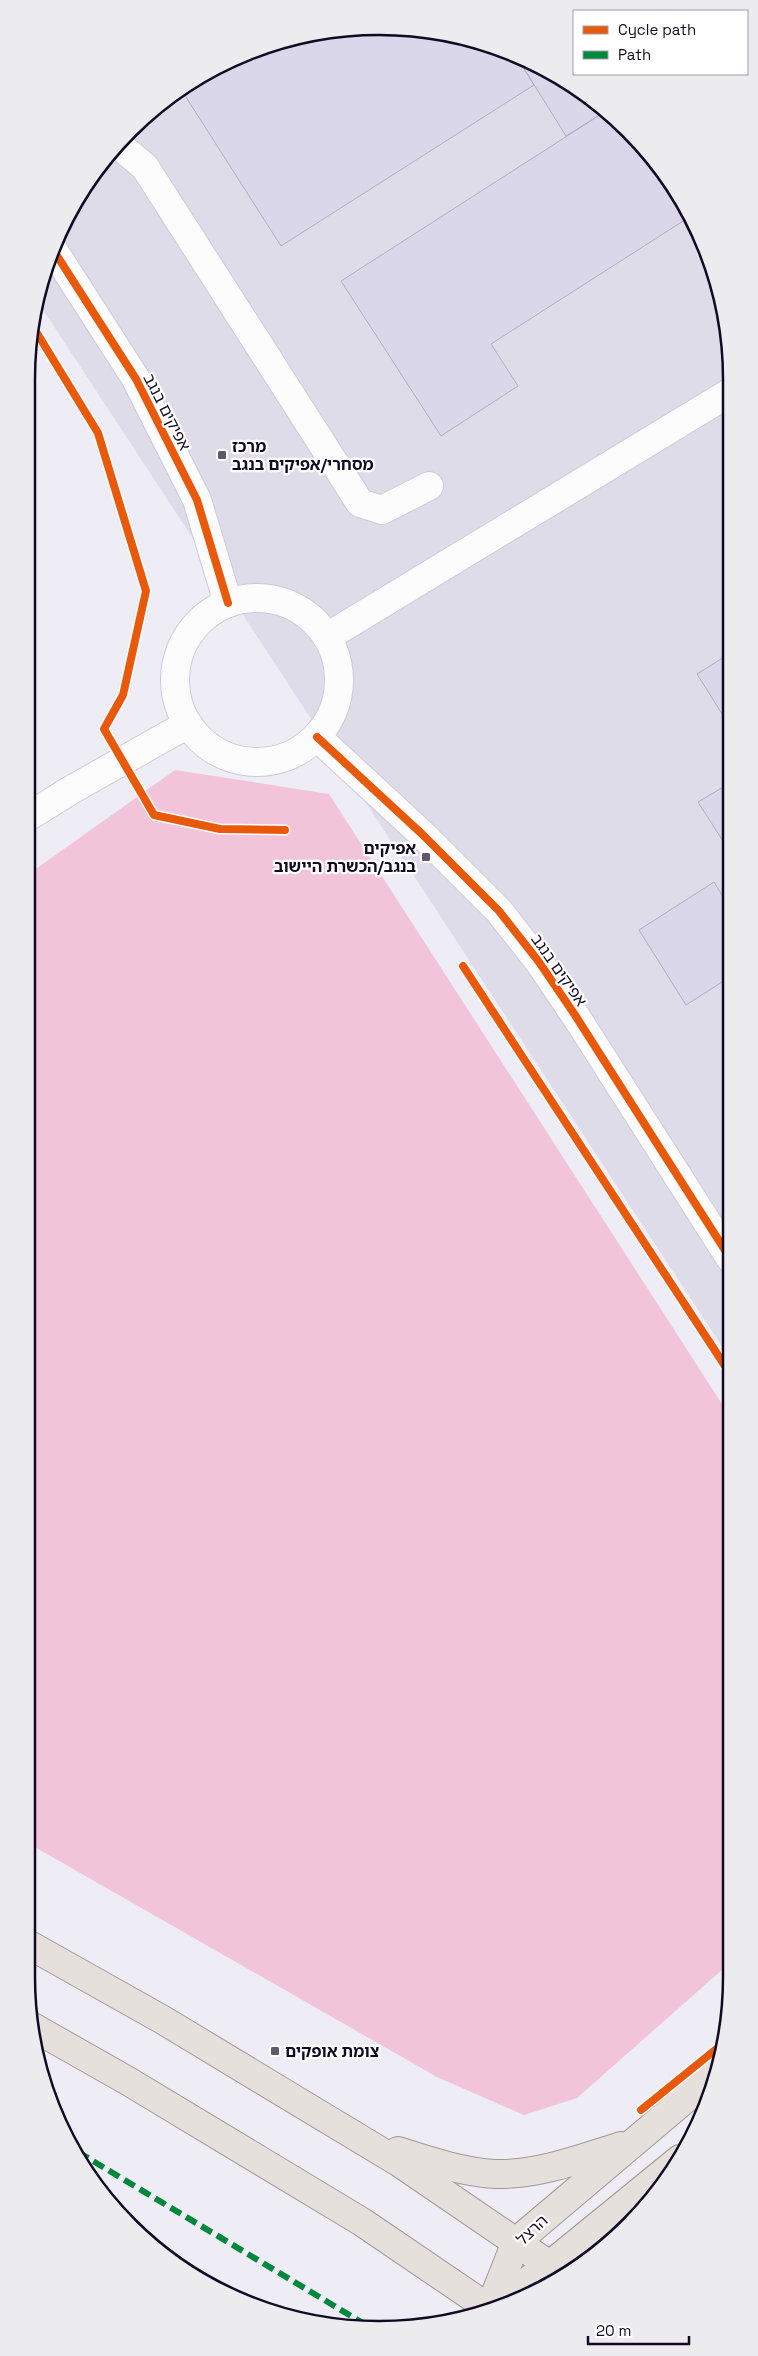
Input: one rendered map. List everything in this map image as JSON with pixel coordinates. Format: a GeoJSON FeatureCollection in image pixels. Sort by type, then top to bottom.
{"type":"FeatureCollection","features":[{"type":"Feature","properties":{"kind":"main road"},"geometry":{"type":"LineString","coordinates":[[35,1948],[163,2020],[400,2163],[557,2270]]}},
{"type":"Feature","properties":{"kind":"main road"},"geometry":{"type":"LineString","coordinates":[[40,2031],[136,2086],[362,2222],[485,2304]]}},
{"type":"Feature","properties":{"kind":"main road","name":"הרצל"},"geometry":{"type":"LineString","coordinates":[[492,2302],[516,2242],[707,2080]]}},
{"type":"Feature","properties":{"kind":"main road"},"geometry":{"type":"LineString","coordinates":[[353,2135],[437,2164],[494,2174],[544,2169],[634,2142]]}},
{"type":"Feature","properties":{"kind":"main road"},"geometry":{"type":"LineString","coordinates":[[520,2291],[557,2270],[655,2182]]}},
{"type":"Feature","properties":{"kind":"street"},"geometry":{"type":"LineString","coordinates":[[123,149],[145,167],[360,503],[382,510],[429,486]]}},
{"type":"Feature","properties":{"kind":"street","name":"אפיקים בנגב"},"geometry":{"type":"LineString","coordinates":[[57,256],[136,379],[196,500],[228,603]]}},
{"type":"Feature","properties":{"kind":"street"},"geometry":{"type":"LineString","coordinates":[[327,637],[723,397]]}},
{"type":"Feature","properties":{"kind":"street"},"geometry":{"type":"LineString","coordinates":[[260,598],[276,600],[306,614],[318,624],[327,637],[334,651],[340,683],[338,699],[332,716],[317,737],[301,750],[286,758],[255,763],[223,755],[209,747],[188,724],[176,694],[177,662],[183,646],[201,620],[228,603],[260,598]]}},
{"type":"Feature","properties":{"kind":"street"},"geometry":{"type":"LineString","coordinates":[[35,812],[188,724]]}},
{"type":"Feature","properties":{"kind":"street","name":"אפיקים בנגב"},"geometry":{"type":"LineString","coordinates":[[317,737],[499,911],[539,962],[575,1015],[723,1247]]}},
{"type":"Feature","properties":{"kind":"shaded area"},"geometry":{"type":"Polygon","coordinates":[[[379,35],[401,36],[424,38],[468,47],[490,53],[531,70],[588,106],[606,120],[638,152],[677,207],[688,227],[705,268],[720,334],[723,379],[723,1348],[43,309],[53,268],[70,227],[93,188],[120,152],[152,120],[188,93],[227,70],[268,53],[334,38],[379,35]]]}},
{"type":"Feature","properties":{"kind":"shaded area"},"geometry":{"type":"Polygon","coordinates":[[[175,770],[329,794],[723,1406],[723,1969],[577,2098],[524,2115],[437,2077],[35,1847],[35,870],[175,770]]]}},
{"type":"Feature","properties":{"kind":"building"},"geometry":{"type":"Polygon","coordinates":[[[357,36],[401,36],[446,42],[490,53],[524,67],[534,85],[281,246],[185,95],[227,70],[268,53],[312,42],[357,36]]]}},
{"type":"Feature","properties":{"kind":"building"},"geometry":{"type":"Polygon","coordinates":[[[523,67],[551,81],[600,115],[566,136],[523,67]]]}},
{"type":"Feature","properties":{"kind":"building"},"geometry":{"type":"Polygon","coordinates":[[[600,115],[638,152],[665,188],[684,220],[491,344],[518,386],[441,436],[341,281],[600,115]]]}},
{"type":"Feature","properties":{"kind":"building"},"geometry":{"type":"Polygon","coordinates":[[[723,658],[723,715],[697,674],[723,658]]]}},
{"type":"Feature","properties":{"kind":"building"},"geometry":{"type":"Polygon","coordinates":[[[723,787],[723,841],[698,802],[723,787]]]}},
{"type":"Feature","properties":{"kind":"building"},"geometry":{"type":"Polygon","coordinates":[[[714,882],[723,897],[723,981],[686,1005],[639,930],[714,882]]]}},
{"type":"Feature","properties":{"kind":"marked path"},"geometry":{"type":"LineString","coordinates":[[86,2157],[358,2320]]}},
{"type":"Feature","properties":{"kind":"cycle path"},"geometry":{"type":"LineString","coordinates":[[57,256],[136,379],[197,500],[228,603]]}},
{"type":"Feature","properties":{"kind":"cycle path"},"geometry":{"type":"LineString","coordinates":[[38,335],[98,433],[146,591],[123,695],[104,729],[154,815],[220,829],[285,830]]}},
{"type":"Feature","properties":{"kind":"cycle path"},"geometry":{"type":"LineString","coordinates":[[317,737],[422,834],[499,911],[539,962],[575,1015],[723,1247]]}},
{"type":"Feature","properties":{"kind":"cycle path"},"geometry":{"type":"LineString","coordinates":[[463,966],[723,1363]]}},
{"type":"Feature","properties":{"kind":"cycle path"},"geometry":{"type":"LineString","coordinates":[[641,2110],[715,2050]]}},
{"type":"Feature","properties":{"kind":"place","name":"מרכז מסחרי/אפיקים בנגב"},"geometry":{"type":"Point","coordinates":[222,455]}},
{"type":"Feature","properties":{"kind":"place","name":"אפיקים בנגב/הכשרת היישוב"},"geometry":{"type":"Point","coordinates":[426,857]}},
{"type":"Feature","properties":{"kind":"place","name":"צומת אופקים"},"geometry":{"type":"Point","coordinates":[275,2051]}}]}
